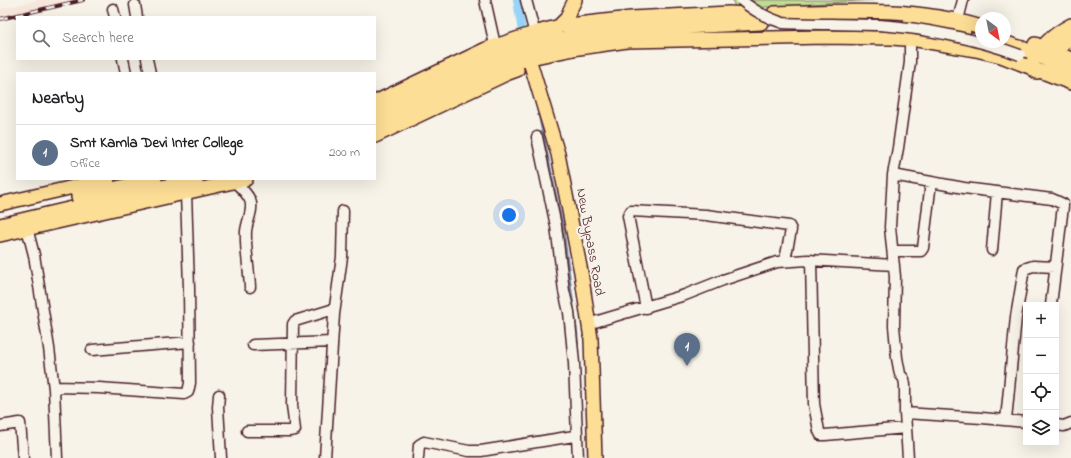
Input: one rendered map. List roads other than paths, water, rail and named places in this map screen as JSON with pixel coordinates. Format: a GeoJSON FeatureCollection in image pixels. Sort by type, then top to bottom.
{"type":"FeatureCollection","features":[{"type":"Feature","properties":{"kind":"main road"},"geometry":{"type":"LineString","coordinates":[[376,126],[489,70],[532,46],[560,26],[567,18],[575,0]]}},
{"type":"Feature","properties":{"kind":"main road"},"geometry":{"type":"LineString","coordinates":[[774,13],[858,11],[904,13],[958,20],[975,26]]}},
{"type":"Feature","properties":{"kind":"main road"},"geometry":{"type":"LineString","coordinates":[[560,26],[631,18],[729,13],[748,14]]}},
{"type":"Feature","properties":{"kind":"main road"},"geometry":{"type":"LineString","coordinates":[[815,18],[884,18],[975,34]]}},
{"type":"Feature","properties":{"kind":"main road"},"geometry":{"type":"LineString","coordinates":[[376,113],[426,88],[494,57],[532,46],[626,30],[762,23]]}},
{"type":"Feature","properties":{"kind":"main road"},"geometry":{"type":"LineString","coordinates":[[1036,57],[1061,30],[1071,25]]}},
{"type":"Feature","properties":{"kind":"main road"},"geometry":{"type":"LineString","coordinates":[[376,102],[495,45],[579,48],[627,40],[817,37],[892,38],[917,40],[976,50],[1001,56],[1036,57],[1071,71]]}},
{"type":"Feature","properties":{"kind":"main road"},"geometry":{"type":"LineString","coordinates":[[1049,61],[1071,37]]}},
{"type":"Feature","properties":{"kind":"main road"},"geometry":{"type":"LineString","coordinates":[[1011,39],[1036,57],[1051,82],[1071,92]]}},
{"type":"Feature","properties":{"kind":"main road"},"geometry":{"type":"LineString","coordinates":[[532,46],[548,60],[582,54],[633,49],[842,44],[958,51],[976,50]]}},
{"type":"Feature","properties":{"kind":"main road"},"geometry":{"type":"LineString","coordinates":[[1011,45],[1022,48],[1036,57],[1049,61],[1071,59]]}},
{"type":"Feature","properties":{"kind":"main road"},"geometry":{"type":"LineString","coordinates":[[376,136],[506,74],[532,46]]}},
{"type":"Feature","properties":{"kind":"main road","name":"New Bypass Road"},"geometry":{"type":"LineString","coordinates":[[532,46],[558,154],[556,192],[581,272],[591,340],[595,458]]}},
{"type":"Feature","properties":{"kind":"main road"},"geometry":{"type":"LineString","coordinates":[[1049,61],[1071,83]]}},
{"type":"Feature","properties":{"kind":"main road"},"geometry":{"type":"LineString","coordinates":[[0,204],[104,180]]}},
{"type":"Feature","properties":{"kind":"main road"},"geometry":{"type":"LineString","coordinates":[[0,216],[151,180]]}},
{"type":"Feature","properties":{"kind":"main road"},"geometry":{"type":"LineString","coordinates":[[0,225],[192,180]]}},
{"type":"Feature","properties":{"kind":"main road"},"geometry":{"type":"LineString","coordinates":[[0,235],[240,180]]}},
{"type":"Feature","properties":{"kind":"street"},"geometry":{"type":"LineString","coordinates":[[485,0],[495,45]]}},
{"type":"Feature","properties":{"kind":"street"},"geometry":{"type":"LineString","coordinates":[[526,0],[532,46]]}},
{"type":"Feature","properties":{"kind":"street"},"geometry":{"type":"LineString","coordinates":[[741,0],[752,9],[783,23],[880,26],[936,33],[996,47],[1020,55],[1036,57]]}},
{"type":"Feature","properties":{"kind":"street"},"geometry":{"type":"LineString","coordinates":[[958,20],[963,0]]}},
{"type":"Feature","properties":{"kind":"street"},"geometry":{"type":"LineString","coordinates":[[135,5],[138,16]]}},
{"type":"Feature","properties":{"kind":"street"},"geometry":{"type":"LineString","coordinates":[[908,458],[905,385],[904,379],[900,374],[897,358],[894,326],[894,265],[890,226],[893,176],[910,62],[910,47]]}},
{"type":"Feature","properties":{"kind":"street"},"geometry":{"type":"LineString","coordinates":[[123,60],[126,72]]}},
{"type":"Feature","properties":{"kind":"street"},"geometry":{"type":"LineString","coordinates":[[147,60],[150,72]]}},
{"type":"Feature","properties":{"kind":"street"},"geometry":{"type":"LineString","coordinates":[[537,137],[556,192],[556,226],[564,291],[569,312],[574,369],[578,458]]}},
{"type":"Feature","properties":{"kind":"street"},"geometry":{"type":"LineString","coordinates":[[893,176],[964,188],[1052,199],[1063,204],[1064,206],[1051,302]]}},
{"type":"Feature","properties":{"kind":"street"},"geometry":{"type":"LineString","coordinates":[[240,180],[251,202],[246,232],[250,287]]}},
{"type":"Feature","properties":{"kind":"street"},"geometry":{"type":"LineString","coordinates":[[893,251],[915,251],[923,248],[932,182]]}},
{"type":"Feature","properties":{"kind":"street"},"geometry":{"type":"LineString","coordinates":[[54,387],[99,388],[187,394],[190,383],[190,342],[186,192]]}},
{"type":"Feature","properties":{"kind":"street"},"geometry":{"type":"LineString","coordinates":[[992,250],[997,192]]}},
{"type":"Feature","properties":{"kind":"street"},"geometry":{"type":"LineString","coordinates":[[646,308],[628,216],[631,211],[706,215],[789,226],[791,230],[785,260]]}},
{"type":"Feature","properties":{"kind":"street"},"geometry":{"type":"LineString","coordinates":[[325,458],[334,310],[342,257],[343,212]]}},
{"type":"Feature","properties":{"kind":"street"},"geometry":{"type":"LineString","coordinates":[[27,228],[34,255],[49,348],[54,387],[57,458]]}},
{"type":"Feature","properties":{"kind":"street"},"geometry":{"type":"LineString","coordinates":[[588,324],[646,308],[723,280],[785,260],[894,265]]}},
{"type":"Feature","properties":{"kind":"street"},"geometry":{"type":"LineString","coordinates":[[811,260],[814,404],[819,431],[825,435],[906,428]]}},
{"type":"Feature","properties":{"kind":"street"},"geometry":{"type":"LineString","coordinates":[[1006,420],[1016,317],[1024,269],[1033,266],[1055,267]]}},
{"type":"Feature","properties":{"kind":"street"},"geometry":{"type":"LineString","coordinates":[[247,432],[283,432],[295,430],[292,405],[293,324],[295,321],[334,310]]}},
{"type":"Feature","properties":{"kind":"street"},"geometry":{"type":"LineString","coordinates":[[92,350],[190,342]]}},
{"type":"Feature","properties":{"kind":"street"},"geometry":{"type":"LineString","coordinates":[[253,345],[332,342]]}},
{"type":"Feature","properties":{"kind":"street"},"geometry":{"type":"LineString","coordinates":[[219,395],[218,407],[221,458]]}},
{"type":"Feature","properties":{"kind":"street"},"geometry":{"type":"LineString","coordinates":[[905,414],[1023,422]]}},
{"type":"Feature","properties":{"kind":"street"},"geometry":{"type":"LineString","coordinates":[[1059,425],[1064,426],[1071,423]]}},
{"type":"Feature","properties":{"kind":"street"},"geometry":{"type":"LineString","coordinates":[[0,426],[20,424],[23,458]]}},
{"type":"Feature","properties":{"kind":"street"},"geometry":{"type":"LineString","coordinates":[[418,458],[419,445],[424,442],[469,451],[481,451],[577,436]]}},
{"type":"Feature","properties":{"kind":"waterway"},"geometry":{"type":"LineString","coordinates":[[517,0],[522,32]]}},
{"type":"Feature","properties":{"kind":"waterway"},"geometry":{"type":"LineString","coordinates":[[537,106],[563,229],[578,352]]}},
{"type":"Feature","properties":{"kind":"railway"},"geometry":{"type":"LineString","coordinates":[[0,19],[83,0]]}},
{"type":"Feature","properties":{"kind":"place","name":"Smt Kamla Devi Inter College"},"geometry":{"type":"Point","coordinates":[687,366]}}]}
